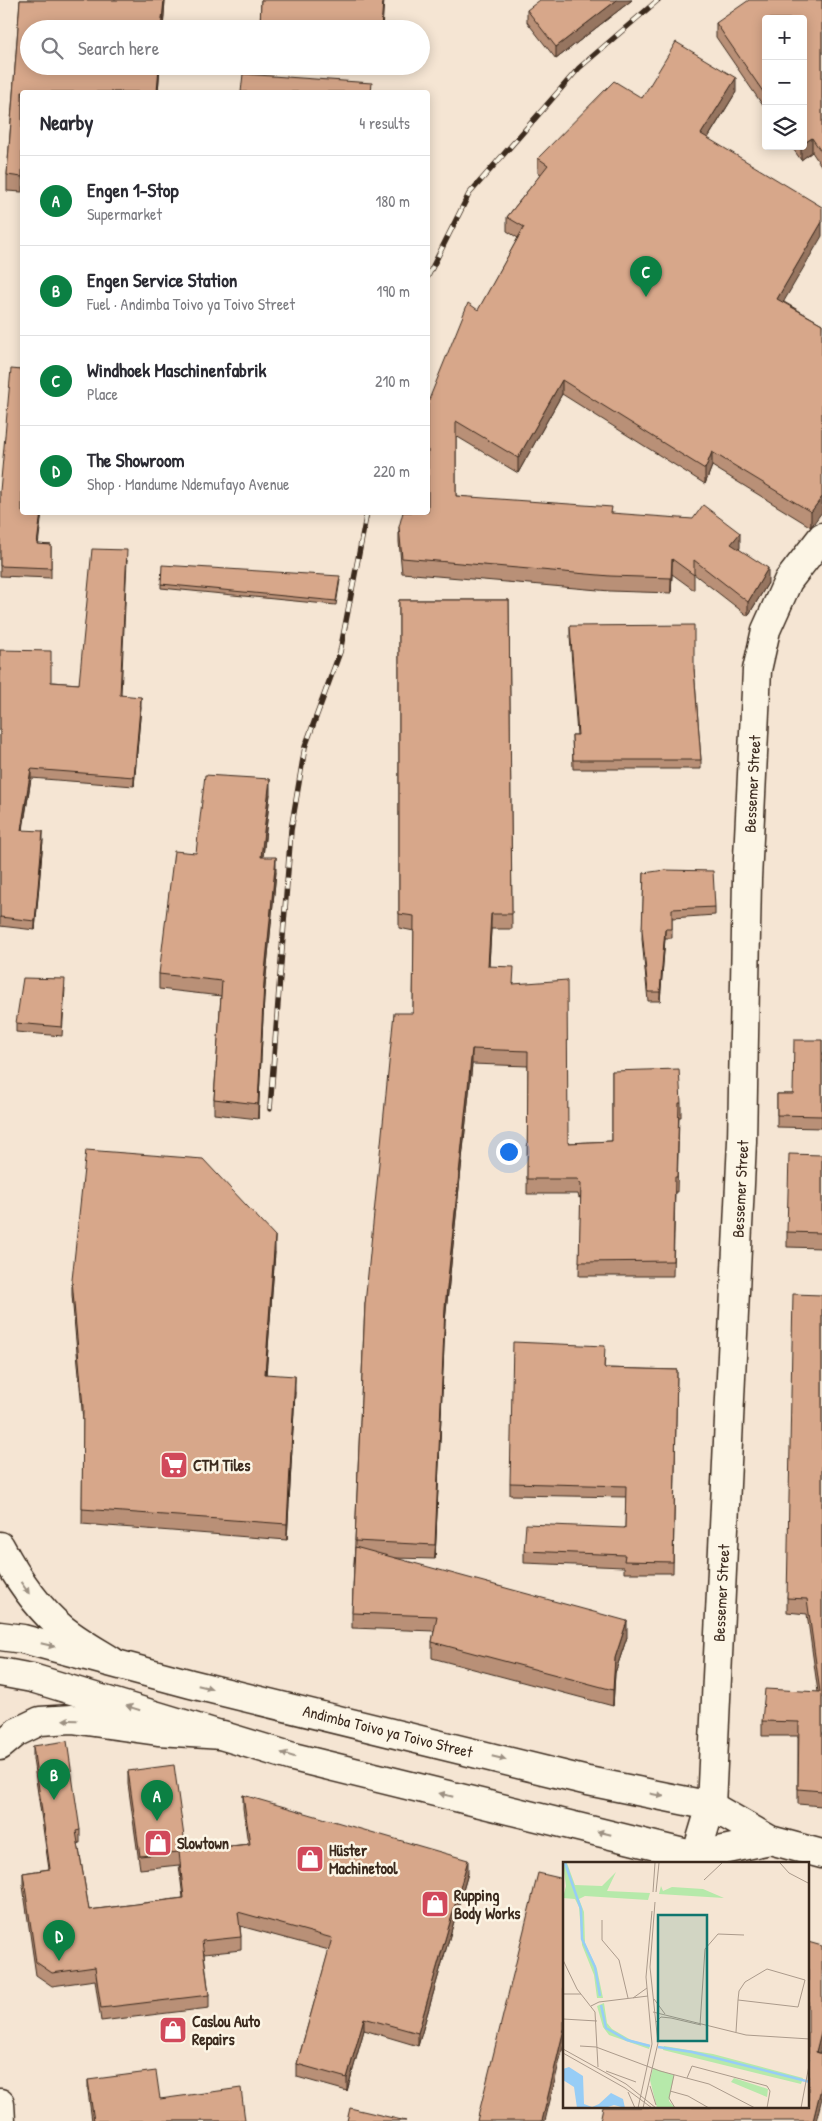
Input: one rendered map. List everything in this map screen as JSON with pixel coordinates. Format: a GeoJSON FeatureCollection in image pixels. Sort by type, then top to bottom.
{"type":"FeatureCollection","features":[{"type":"Feature","properties":{"kind":"street","name":"Bessemer Street"},"geometry":{"type":"LineString","coordinates":[[696,1856],[711,1806],[742,1141],[747,879],[757,670],[766,630],[788,581],[822,536]]}},
{"type":"Feature","properties":{"kind":"street"},"geometry":{"type":"LineString","coordinates":[[0,1546],[14,1572],[34,1599],[63,1629],[112,1661]]}},
{"type":"Feature","properties":{"kind":"street","name":"Andimba Toivo ya Toivo Street"},"geometry":{"type":"LineString","coordinates":[[0,1636],[24,1639],[112,1661],[191,1684],[588,1781],[711,1806],[770,1840],[822,1854]]}},
{"type":"Feature","properties":{"kind":"street","name":"Andimba Toivo ya Toivo Street"},"geometry":{"type":"LineString","coordinates":[[0,1672],[32,1678],[293,1757],[696,1856],[770,1840]]}},
{"type":"Feature","properties":{"kind":"street"},"geometry":{"type":"LineString","coordinates":[[0,1746],[17,1732],[40,1721],[72,1719],[158,1731],[223,1735]]}},
{"type":"Feature","properties":{"kind":"street"},"geometry":{"type":"LineString","coordinates":[[0,2103],[1,2121]]}},
{"type":"Feature","properties":{"kind":"building"},"geometry":{"type":"Polygon","coordinates":[[[20,0],[164,0],[162,20],[20,20],[20,75],[158,75],[157,90],[20,90],[20,177],[7,175],[20,0]]]}},
{"type":"Feature","properties":{"kind":"building"},"geometry":{"type":"Polygon","coordinates":[[[261,0],[383,0],[382,20],[260,20],[261,0]]]}},
{"type":"Feature","properties":{"kind":"building"},"geometry":{"type":"Polygon","coordinates":[[[540,0],[617,0],[556,47],[527,10],[540,0]]]}},
{"type":"Feature","properties":{"kind":"building"},"geometry":{"type":"Polygon","coordinates":[[[749,0],[822,0],[822,153],[812,138],[807,141],[807,15],[762,15],[762,90],[716,23],[749,0]]]}},
{"type":"Feature","properties":{"kind":"building"},"geometry":{"type":"Polygon","coordinates":[[[676,42],[736,78],[701,134],[822,207],[822,222],[777,299],[822,324],[822,497],[811,512],[712,452],[705,469],[562,380],[518,458],[456,421],[456,496],[612,507],[611,513],[693,519],[703,505],[740,533],[731,544],[768,568],[748,602],[694,560],[694,575],[672,559],[671,578],[610,576],[402,558],[399,527],[402,515],[430,515],[430,397],[468,303],[478,310],[524,227],[507,217],[548,165],[538,158],[614,81],[642,98],[676,42]]]}},
{"type":"Feature","properties":{"kind":"building"},"geometry":{"type":"Polygon","coordinates":[[[243,75],[372,83],[371,90],[241,90],[243,75]]]}},
{"type":"Feature","properties":{"kind":"building"},"geometry":{"type":"Polygon","coordinates":[[[11,369],[20,370],[20,515],[41,515],[37,544],[51,545],[51,568],[0,566],[0,491],[11,369]]]}},
{"type":"Feature","properties":{"kind":"building"},"geometry":{"type":"Polygon","coordinates":[[[92,549],[127,550],[120,695],[141,697],[134,777],[31,769],[21,830],[43,831],[35,921],[0,917],[0,650],[51,651],[51,682],[79,684],[92,549]]]}},
{"type":"Feature","properties":{"kind":"building"},"geometry":{"type":"Polygon","coordinates":[[[162,565],[340,576],[336,601],[161,584],[162,565]]]}},
{"type":"Feature","properties":{"kind":"building"},"geometry":{"type":"Polygon","coordinates":[[[399,600],[509,600],[512,914],[491,914],[488,966],[514,967],[513,984],[567,980],[568,1143],[612,1141],[612,1071],[679,1069],[681,1103],[679,1103],[677,1177],[675,1177],[673,1261],[579,1262],[581,1183],[579,1183],[578,1179],[527,1179],[528,1051],[472,1049],[445,1307],[435,1545],[355,1541],[365,1304],[394,1013],[413,1013],[414,916],[399,914],[399,600]]]}},
{"type":"Feature","properties":{"kind":"building"},"geometry":{"type":"Polygon","coordinates":[[[694,625],[694,669],[701,760],[573,760],[572,735],[578,735],[570,626],[694,625]]]}},
{"type":"Feature","properties":{"kind":"building"},"geometry":{"type":"Polygon","coordinates":[[[205,775],[270,779],[261,857],[276,857],[264,982],[258,1104],[214,1099],[222,981],[159,974],[174,851],[196,853],[205,775]]]}},
{"type":"Feature","properties":{"kind":"building"},"geometry":{"type":"Polygon","coordinates":[[[665,870],[713,871],[715,907],[672,909],[672,929],[665,929],[660,992],[648,992],[642,930],[644,873],[665,870]]]}},
{"type":"Feature","properties":{"kind":"building"},"geometry":{"type":"Polygon","coordinates":[[[23,978],[65,979],[62,1027],[16,1023],[23,978]]]}},
{"type":"Feature","properties":{"kind":"building"},"geometry":{"type":"Polygon","coordinates":[[[794,1040],[822,1040],[822,1116],[777,1115],[777,1094],[793,1094],[794,1040]]]}},
{"type":"Feature","properties":{"kind":"building"},"geometry":{"type":"Polygon","coordinates":[[[86,1150],[203,1159],[275,1236],[265,1374],[295,1376],[287,1524],[82,1509],[83,1407],[72,1280],[86,1150]]]}},
{"type":"Feature","properties":{"kind":"building"},"geometry":{"type":"Polygon","coordinates":[[[789,1154],[822,1155],[822,1233],[787,1232],[789,1154]]]}},
{"type":"Feature","properties":{"kind":"building"},"geometry":{"type":"Polygon","coordinates":[[[793,1294],[822,1295],[822,1791],[798,1789],[799,1722],[762,1721],[765,1689],[820,1692],[807,1599],[787,1598],[793,1294]]]}},
{"type":"Feature","properties":{"kind":"building"},"geometry":{"type":"Polygon","coordinates":[[[513,1342],[605,1346],[604,1368],[677,1370],[673,1562],[624,1561],[625,1555],[524,1551],[526,1524],[625,1528],[626,1486],[510,1483],[513,1342]]]}},
{"type":"Feature","properties":{"kind":"building"},"geometry":{"type":"Polygon","coordinates":[[[355,1547],[627,1621],[615,1658],[613,1690],[432,1642],[437,1616],[352,1613],[355,1547]]]}},
{"type":"Feature","properties":{"kind":"building"},"geometry":{"type":"Polygon","coordinates":[[[67,1741],[80,1830],[76,1831],[89,1910],[184,1898],[179,1852],[140,1856],[128,1771],[174,1765],[186,1851],[250,1844],[243,1795],[468,1860],[418,2033],[364,2018],[347,2078],[297,2064],[332,1938],[238,1912],[241,1937],[202,1941],[209,1995],[101,2008],[95,1967],[52,1973],[36,1962],[23,1873],[50,1869],[33,1746],[67,1741]]]}},
{"type":"Feature","properties":{"kind":"building"},"geometry":{"type":"Polygon","coordinates":[[[538,1873],[563,1879],[563,2033],[542,2121],[477,2121],[538,1873]]]}},
{"type":"Feature","properties":{"kind":"building"},"geometry":{"type":"Polygon","coordinates":[[[810,1943],[822,1946],[822,2028],[816,2052],[822,2054],[822,2084],[813,2121],[600,2121],[603,2108],[810,2108],[810,1943]]]}},
{"type":"Feature","properties":{"kind":"building"},"geometry":{"type":"Polygon","coordinates":[[[156,2071],[160,2099],[241,2088],[245,2121],[94,2121],[88,2080],[156,2071]]]}},
{"type":"Feature","properties":{"kind":"building"},"geometry":{"type":"Polygon","coordinates":[[[350,2108],[406,2121],[347,2121],[350,2108]]]}},
{"type":"Feature","properties":{"kind":"railway"},"geometry":{"type":"LineString","coordinates":[[430,272],[469,194],[579,68],[658,0]]}},
{"type":"Feature","properties":{"kind":"railway"},"geometry":{"type":"LineString","coordinates":[[270,1109],[291,830],[305,747],[340,652],[366,515]]}},
{"type":"Feature","properties":{"kind":"place","name":"Windhoek Maschinenfabrik"},"geometry":{"type":"Point","coordinates":[646,297]}},
{"type":"Feature","properties":{"kind":"place","name":"CTM Tiles"},"geometry":{"type":"Point","coordinates":[174,1465]}},
{"type":"Feature","properties":{"kind":"place","name":"Engen Service Station"},"geometry":{"type":"Point","coordinates":[54,1800]}},
{"type":"Feature","properties":{"kind":"place","name":"Engen 1-Stop"},"geometry":{"type":"Point","coordinates":[157,1821]}},
{"type":"Feature","properties":{"kind":"place","name":"Slowtown"},"geometry":{"type":"Point","coordinates":[158,1843]}},
{"type":"Feature","properties":{"kind":"place","name":"Hüster Machinetool"},"geometry":{"type":"Point","coordinates":[310,1859]}},
{"type":"Feature","properties":{"kind":"place","name":"Rupping Body Works"},"geometry":{"type":"Point","coordinates":[435,1904]}},
{"type":"Feature","properties":{"kind":"place","name":"The Showroom"},"geometry":{"type":"Point","coordinates":[59,1961]}},
{"type":"Feature","properties":{"kind":"place","name":"Caslou Auto Repairs"},"geometry":{"type":"Point","coordinates":[173,2030]}}]}
